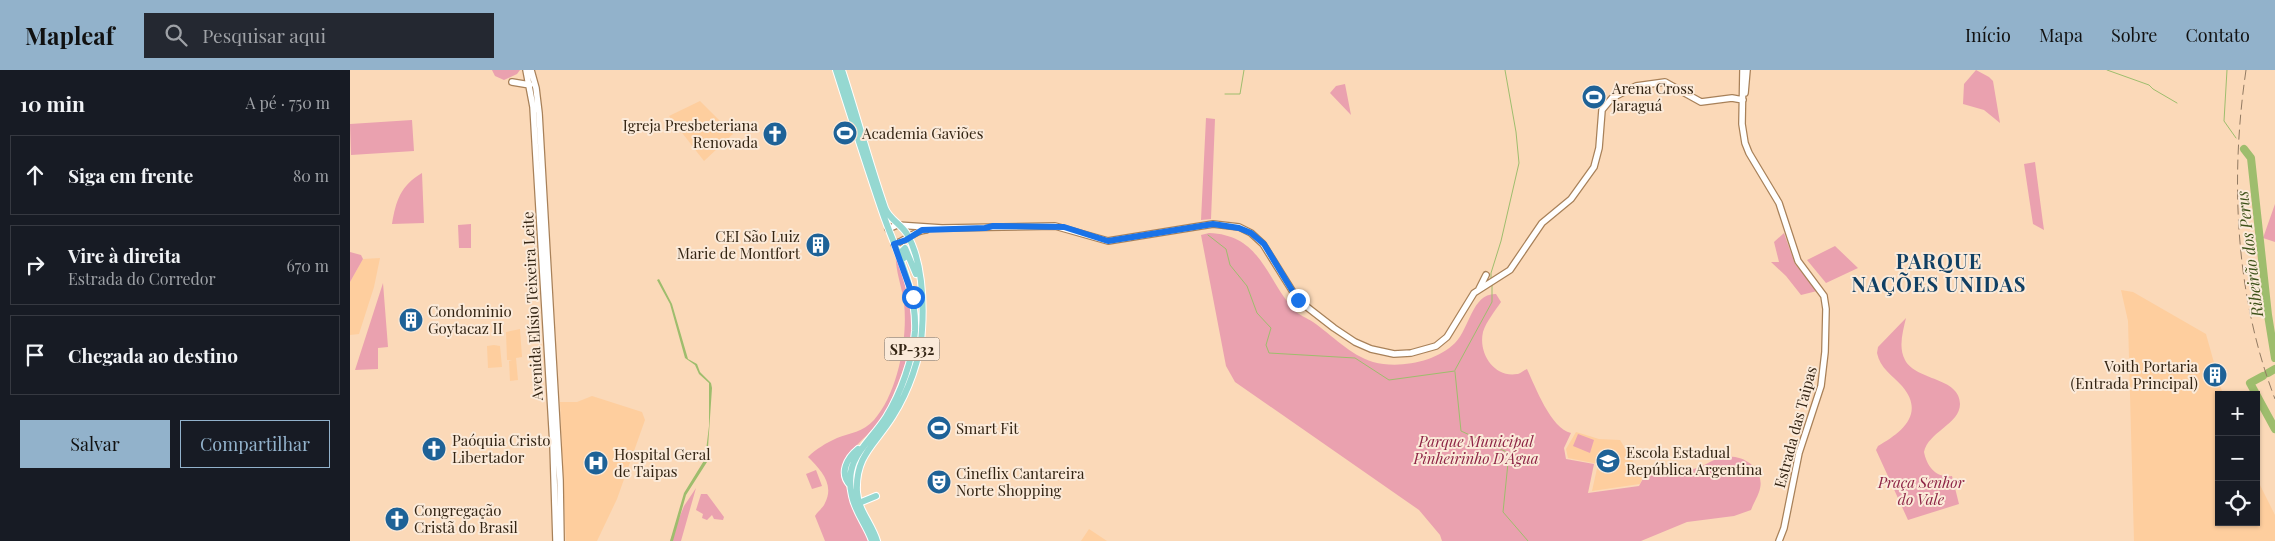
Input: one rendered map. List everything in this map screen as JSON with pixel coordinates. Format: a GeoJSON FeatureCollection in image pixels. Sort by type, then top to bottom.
{"type":"FeatureCollection","features":[{"type":"Feature","properties":{"kind":"main road","name":"Avenida Elísio Teixeira Leite"},"geometry":{"type":"LineString","coordinates":[[526,70],[533,107],[553,445],[556,541]]}},
{"type":"Feature","properties":{"kind":"main road","name":"Avenida Elísio Teixeira Leite"},"geometry":{"type":"LineString","coordinates":[[531,70],[536,88],[539,113],[560,480],[561,541]]}},
{"type":"Feature","properties":{"kind":"main road","name":"SP-332"},"geometry":{"type":"LineString","coordinates":[[836,70],[888,229],[913,297],[915,313],[915,332],[911,356],[897,396],[887,416],[863,445],[850,456],[846,464],[845,475],[854,487],[859,503],[877,541]]}},
{"type":"Feature","properties":{"kind":"main road","name":"SP-332"},"geometry":{"type":"LineString","coordinates":[[842,70],[886,210],[901,225],[909,238],[917,262],[920,284],[922,332],[913,369],[894,416],[865,452],[854,487],[853,502],[872,541]]}},
{"type":"Feature","properties":{"kind":"main road","name":"Estrada das Taipas"},"geometry":{"type":"LineString","coordinates":[[1743,70],[1742,130],[1749,154],[1779,203],[1794,252],[1803,270],[1824,296],[1826,310],[1825,352],[1821,386],[1800,453],[1784,528],[1779,541]]}},
{"type":"Feature","properties":{"kind":"main road","name":"Estrada das Taipas"},"geometry":{"type":"LineString","coordinates":[[1742,100],[1747,70]]}},
{"type":"Feature","properties":{"kind":"main road"},"geometry":{"type":"LineString","coordinates":[[512,82],[530,85]]}},
{"type":"Feature","properties":{"kind":"main road"},"geometry":{"type":"LineString","coordinates":[[888,229],[892,226],[901,225],[924,228],[993,226],[1064,227],[1108,241],[1213,224],[1239,228],[1251,233],[1264,244],[1295,296],[1309,310],[1356,342],[1371,349],[1394,354],[1420,352],[1441,342],[1452,331],[1471,296],[1510,270],[1542,223],[1566,204],[1591,174],[1598,152],[1602,110],[1614,97],[1641,84],[1665,82],[1701,102],[1732,98],[1742,100]]}},
{"type":"Feature","properties":{"kind":"main road"},"geometry":{"type":"LineString","coordinates":[[894,244],[922,230],[985,228],[993,226]]}},
{"type":"Feature","properties":{"kind":"main road"},"geometry":{"type":"LineString","coordinates":[[908,287],[909,276],[902,252],[904,248],[908,252],[920,284]]}},
{"type":"Feature","properties":{"kind":"main road"},"geometry":{"type":"LineString","coordinates":[[1479,289],[1486,275]]}},
{"type":"Feature","properties":{"kind":"main road"},"geometry":{"type":"LineString","coordinates":[[859,503],[876,496]]}},
{"type":"Feature","properties":{"kind":"shaded area"},"geometry":{"type":"Polygon","coordinates":[[[700,101],[733,134],[704,161],[669,116],[700,101]]]}},
{"type":"Feature","properties":{"kind":"shaded area"},"geometry":{"type":"Polygon","coordinates":[[[380,258],[374,287],[359,334],[350,335],[350,282],[363,259],[380,258]]]}},
{"type":"Feature","properties":{"kind":"shaded area"},"geometry":{"type":"Polygon","coordinates":[[[659,279],[672,304],[688,359],[697,364],[700,372],[711,383],[712,388],[707,462],[686,495],[673,541],[670,541],[684,493],[705,459],[709,426],[709,383],[699,374],[695,365],[685,358],[670,304],[657,280],[659,279]]]}},
{"type":"Feature","properties":{"kind":"shaded area"},"geometry":{"type":"Polygon","coordinates":[[[2121,290],[2133,292],[2206,334],[2222,391],[2215,391],[2215,526],[2260,526],[2260,485],[2275,515],[2275,541],[2134,541],[2128,321],[2121,290]]]}},
{"type":"Feature","properties":{"kind":"shaded area"},"geometry":{"type":"Polygon","coordinates":[[[520,329],[522,357],[516,358],[518,380],[510,381],[509,361],[512,360],[507,360],[506,332],[520,329]]]}},
{"type":"Feature","properties":{"kind":"shaded area"},"geometry":{"type":"Polygon","coordinates":[[[487,346],[500,346],[502,367],[488,368],[487,346]]]}},
{"type":"Feature","properties":{"kind":"shaded area","name":"Hospital Geral de Taipas"},"geometry":{"type":"Polygon","coordinates":[[[592,396],[642,412],[645,420],[617,499],[597,541],[566,541],[560,402],[577,402],[592,396]]]}},
{"type":"Feature","properties":{"kind":"shaded area","name":"Escola Estadual República Argentina"},"geometry":{"type":"Polygon","coordinates":[[[1576,432],[1599,439],[1620,440],[1636,466],[1645,472],[1640,484],[1592,491],[1598,464],[1568,458],[1566,449],[1576,432]]]}},
{"type":"Feature","properties":{"kind":"shaded area"},"geometry":{"type":"Polygon","coordinates":[[[1089,529],[1107,541],[1081,541],[1089,529]]]}},
{"type":"Feature","properties":{"kind":"green space"},"geometry":{"type":"Polygon","coordinates":[[[492,70],[520,70],[517,74],[504,80],[495,76],[492,70]]]}},
{"type":"Feature","properties":{"kind":"green space"},"geometry":{"type":"Polygon","coordinates":[[[1976,70],[1993,81],[2000,123],[1984,110],[1963,104],[1964,84],[1976,70]]]}},
{"type":"Feature","properties":{"kind":"green space"},"geometry":{"type":"Polygon","coordinates":[[[1345,84],[1351,115],[1330,93],[1336,86],[1345,84]]]}},
{"type":"Feature","properties":{"kind":"green space"},"geometry":{"type":"Polygon","coordinates":[[[1206,118],[1215,119],[1211,219],[1201,220],[1206,118]]]}},
{"type":"Feature","properties":{"kind":"green space"},"geometry":{"type":"Polygon","coordinates":[[[412,120],[414,151],[351,155],[350,124],[412,120]]]}},
{"type":"Feature","properties":{"kind":"green space"},"geometry":{"type":"Polygon","coordinates":[[[2035,162],[2044,230],[2033,224],[2024,164],[2035,162]]]}},
{"type":"Feature","properties":{"kind":"green space"},"geometry":{"type":"Polygon","coordinates":[[[422,173],[424,223],[392,224],[400,195],[409,183],[422,173]]]}},
{"type":"Feature","properties":{"kind":"green space"},"geometry":{"type":"Polygon","coordinates":[[[2275,204],[2275,242],[2263,238],[2275,204]]]}},
{"type":"Feature","properties":{"kind":"green space"},"geometry":{"type":"Polygon","coordinates":[[[471,224],[471,248],[459,248],[458,225],[471,224]]]}},
{"type":"Feature","properties":{"kind":"green space","name":"Parque Municipal Pinheirinho D'Água"},"geometry":{"type":"Polygon","coordinates":[[[1209,233],[1240,241],[1260,260],[1294,310],[1349,350],[1373,362],[1394,365],[1405,364],[1438,355],[1447,350],[1460,337],[1476,305],[1488,295],[1496,294],[1501,302],[1488,320],[1483,332],[1482,340],[1485,356],[1501,372],[1517,374],[1527,369],[1550,415],[1564,430],[1571,433],[1564,448],[1566,459],[1594,464],[1588,493],[1639,486],[1646,473],[1653,475],[1674,474],[1702,466],[1715,459],[1731,456],[1752,465],[1760,477],[1759,492],[1751,510],[1734,516],[1687,522],[1641,541],[1442,541],[1440,535],[1419,510],[1235,382],[1226,366],[1201,235],[1209,233]]]}},
{"type":"Feature","properties":{"kind":"green space"},"geometry":{"type":"Polygon","coordinates":[[[1784,233],[1795,264],[1817,291],[1801,295],[1786,276],[1771,262],[1779,262],[1774,242],[1784,233]]]}},
{"type":"Feature","properties":{"kind":"green space"},"geometry":{"type":"Polygon","coordinates":[[[1835,246],[1858,268],[1826,283],[1807,260],[1835,246]]]}},
{"type":"Feature","properties":{"kind":"green space"},"geometry":{"type":"Polygon","coordinates":[[[896,250],[907,288],[912,319],[909,350],[885,414],[880,422],[850,454],[843,468],[842,477],[869,541],[825,541],[815,516],[824,505],[828,496],[827,483],[825,477],[808,457],[829,442],[861,430],[870,424],[882,409],[889,395],[903,348],[905,317],[897,270],[896,250]]]}},
{"type":"Feature","properties":{"kind":"green space"},"geometry":{"type":"Polygon","coordinates":[[[350,252],[361,255],[363,259],[350,282],[350,252]]]}},
{"type":"Feature","properties":{"kind":"green space"},"geometry":{"type":"Polygon","coordinates":[[[383,283],[388,347],[378,348],[378,369],[355,370],[383,283]]]}},
{"type":"Feature","properties":{"kind":"green space","name":"Praça Senhor do Vale"},"geometry":{"type":"Polygon","coordinates":[[[1906,318],[1901,344],[1905,360],[1918,372],[1953,389],[1958,395],[1960,404],[1959,411],[1955,417],[1931,439],[1924,452],[1927,462],[1933,470],[1941,475],[1952,476],[1959,504],[1908,520],[1876,450],[1878,446],[1902,429],[1908,422],[1911,414],[1912,405],[1909,396],[1884,367],[1877,353],[1878,347],[1906,318]]]}},
{"type":"Feature","properties":{"kind":"green space"},"geometry":{"type":"Polygon","coordinates":[[[1578,434],[1594,440],[1590,453],[1573,446],[1578,434]]]}},
{"type":"Feature","properties":{"kind":"green space"},"geometry":{"type":"Polygon","coordinates":[[[816,470],[822,486],[812,489],[806,474],[816,470]]]}},
{"type":"Feature","properties":{"kind":"green space"},"geometry":{"type":"Polygon","coordinates":[[[696,488],[681,541],[670,541],[684,506],[696,488]]]}},
{"type":"Feature","properties":{"kind":"green space"},"geometry":{"type":"Polygon","coordinates":[[[701,494],[707,494],[724,517],[723,520],[714,519],[712,515],[707,520],[702,518],[703,514],[696,510],[701,494]]]}},
{"type":"Feature","properties":{"kind":"waterway"},"geometry":{"type":"LineString","coordinates":[[1225,94],[1240,94],[1244,70]]}},
{"type":"Feature","properties":{"kind":"waterway"},"geometry":{"type":"LineString","coordinates":[[1491,280],[1491,273],[1501,241],[1519,163],[1516,132],[1505,70]]}},
{"type":"Feature","properties":{"kind":"waterway"},"geometry":{"type":"LineString","coordinates":[[2107,70],[2149,85],[2177,103]]}},
{"type":"Feature","properties":{"kind":"waterway","name":"Ribeirão dos Perus"},"geometry":{"type":"LineString","coordinates":[[2227,70],[2224,121],[2236,138]]}},
{"type":"Feature","properties":{"kind":"waterway","name":"Ribeirão dos Perus"},"geometry":{"type":"LineString","coordinates":[[2244,149],[2251,158],[2268,315],[2275,358]]}},
{"type":"Feature","properties":{"kind":"waterway"},"geometry":{"type":"LineString","coordinates":[[1208,235],[1226,249],[1230,265],[1247,286],[1257,313],[1271,328],[1266,345],[1269,353],[1355,358],[1389,380],[1455,371]]}},
{"type":"Feature","properties":{"kind":"waterway"},"geometry":{"type":"LineString","coordinates":[[1455,370],[1492,302],[1492,284]]}},
{"type":"Feature","properties":{"kind":"waterway","name":"Ribeirão dos Perus"},"geometry":{"type":"LineString","coordinates":[[2268,373],[2275,369]]}},
{"type":"Feature","properties":{"kind":"waterway"},"geometry":{"type":"LineString","coordinates":[[1455,372],[1461,431],[1509,453],[1503,512],[1528,541]]}},
{"type":"Feature","properties":{"kind":"waterway","name":"Ribeirão dos Perus"},"geometry":{"type":"LineString","coordinates":[[2263,376],[2250,383],[2275,429]]}},
{"type":"Feature","properties":{"kind":"railway"},"geometry":{"type":"LineString","coordinates":[[2246,70],[2238,153],[2240,236],[2244,278],[2251,319],[2275,399]]}},
{"type":"Feature","properties":{"kind":"place","name":"Arena Cross Jaraguá"},"geometry":{"type":"Point","coordinates":[1594,97]}},
{"type":"Feature","properties":{"kind":"place","name":"Academia Gaviões"},"geometry":{"type":"Point","coordinates":[845,133]}},
{"type":"Feature","properties":{"kind":"place","name":"Igreja Presbeteriana Renovada"},"geometry":{"type":"Point","coordinates":[775,134]}},
{"type":"Feature","properties":{"kind":"place","name":"CEI São Luiz Marie de Montfort"},"geometry":{"type":"Point","coordinates":[818,245]}},
{"type":"Feature","properties":{"kind":"place","name":"Condominio Goytacaz II"},"geometry":{"type":"Point","coordinates":[411,320]}},
{"type":"Feature","properties":{"kind":"place","name":"Voith Portaria (Entrada Principal)"},"geometry":{"type":"Point","coordinates":[2215,375]}},
{"type":"Feature","properties":{"kind":"place","name":"Smart Fit"},"geometry":{"type":"Point","coordinates":[939,428]}},
{"type":"Feature","properties":{"kind":"place","name":"Paóquia Cristo Libertador"},"geometry":{"type":"Point","coordinates":[434,449]}},
{"type":"Feature","properties":{"kind":"place","name":"Escola Estadual República Argentina"},"geometry":{"type":"Point","coordinates":[1608,461]}},
{"type":"Feature","properties":{"kind":"place","name":"Hospital Geral de Taipas"},"geometry":{"type":"Point","coordinates":[596,463]}},
{"type":"Feature","properties":{"kind":"place","name":"Cineflix Cantareira Norte Shopping"},"geometry":{"type":"Point","coordinates":[939,482]}},
{"type":"Feature","properties":{"kind":"place","name":"Congregação Cristã do Brasil"},"geometry":{"type":"Point","coordinates":[397,519]}},
{"type":"Feature","properties":{"kind":"district","name":"PARQUE NAÇÕES UNIDAS"},"geometry":{"type":"Point","coordinates":[1939,272]}},
{"type":"Feature","properties":{"kind":"route"},"geometry":{"type":"LineString","coordinates":[[913,297],[894,244],[906,240],[922,230],[985,228],[993,226],[1055,226],[1064,227],[1098,239],[1116,241],[1198,225],[1213,224],[1239,228],[1251,233],[1264,244],[1298,300]]}}]}
